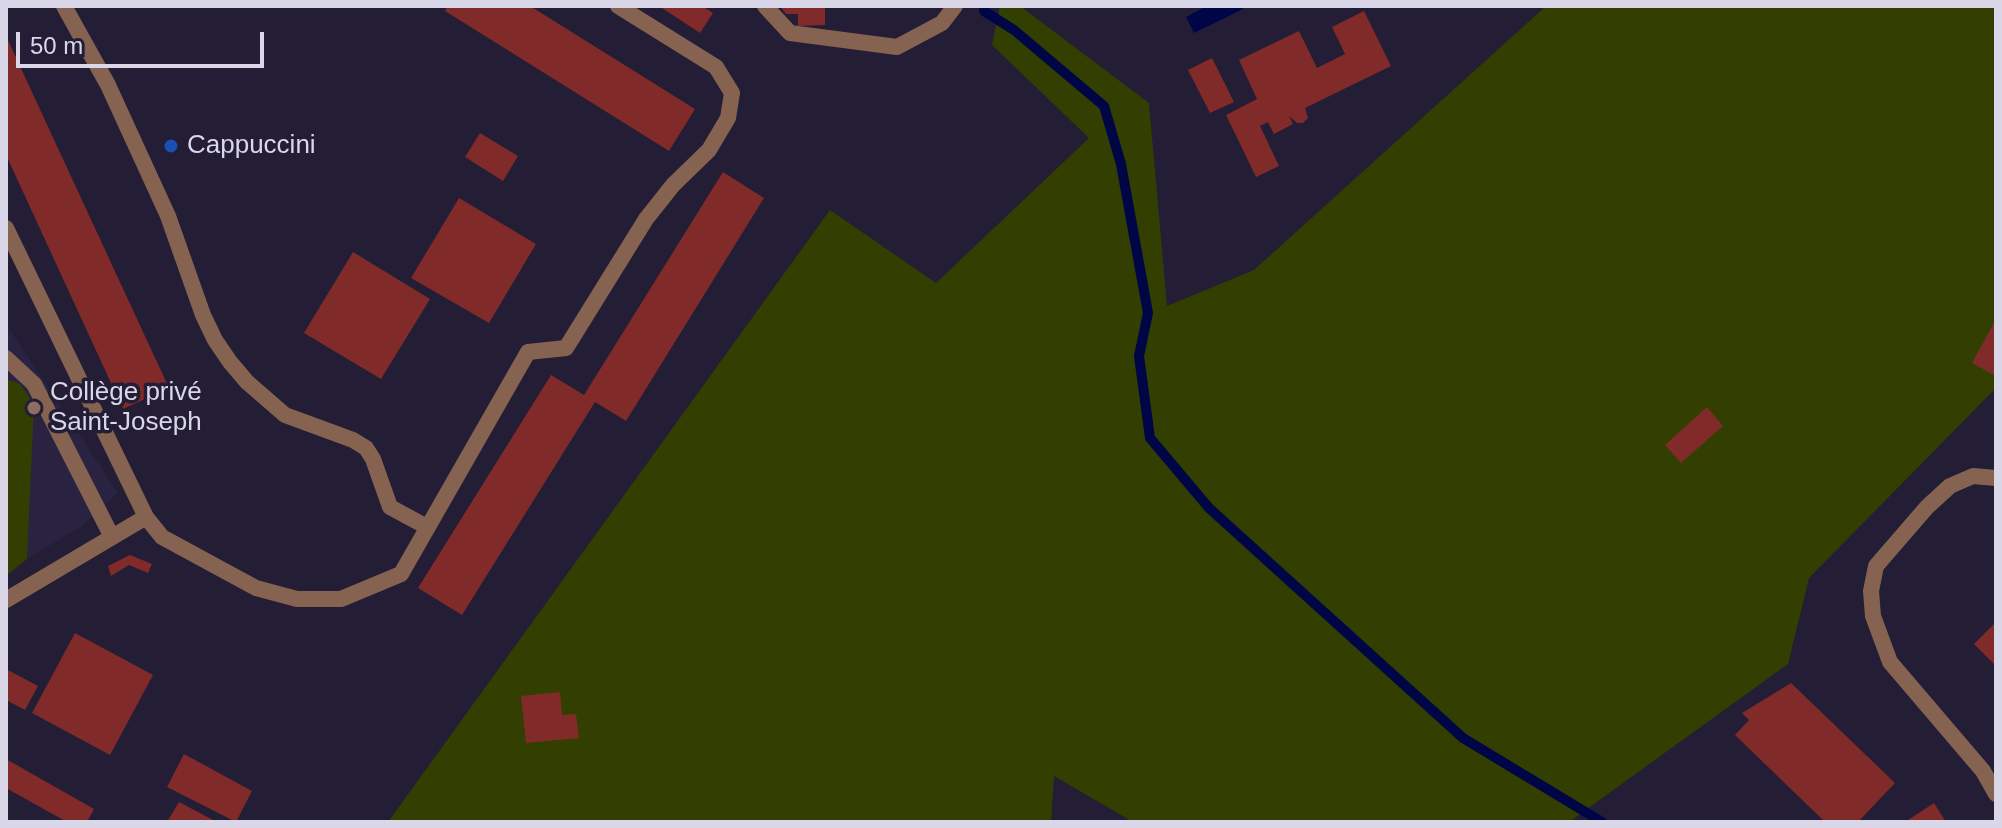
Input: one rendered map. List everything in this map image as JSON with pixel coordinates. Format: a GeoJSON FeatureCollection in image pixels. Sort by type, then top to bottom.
{"type":"FeatureCollection","features":[{"type":"Feature","properties":{"kind":"street"},"geometry":{"type":"LineString","coordinates":[[64,6],[108,85],[168,216],[203,315],[230,362],[247,382],[285,415],[353,440],[366,448],[390,507],[427,527]]}},
{"type":"Feature","properties":{"kind":"street"},"geometry":{"type":"LineString","coordinates":[[6,228],[146,517],[162,537],[256,588],[297,599],[341,599],[401,574],[528,352],[566,348],[646,219],[673,185],[709,150],[728,118],[732,93],[716,67],[618,6]]}},
{"type":"Feature","properties":{"kind":"street"},"geometry":{"type":"LineString","coordinates":[[765,6],[790,33],[897,47],[942,23],[955,6]]}},
{"type":"Feature","properties":{"kind":"street"},"geometry":{"type":"LineString","coordinates":[[6,358],[34,384],[112,537]]}},
{"type":"Feature","properties":{"kind":"street"},"geometry":{"type":"LineString","coordinates":[[1996,478],[1973,476],[1950,486],[1927,507],[1876,566],[1871,591],[1873,616],[1890,662],[1983,771],[1996,794]]}},
{"type":"Feature","properties":{"kind":"street"},"geometry":{"type":"LineString","coordinates":[[6,600],[146,517]]}},
{"type":"Feature","properties":{"kind":"shaded area"},"geometry":{"type":"Polygon","coordinates":[[[1207,6],[1241,6],[1243,9],[1194,33],[1186,17],[1207,6]]]}},
{"type":"Feature","properties":{"kind":"shaded area","name":"Collège privé Saint-Joseph"},"geometry":{"type":"Polygon","coordinates":[[[6,324],[118,493],[82,526],[27,559],[6,576],[6,324]]]}},
{"type":"Feature","properties":{"kind":"green space"},"geometry":{"type":"Polygon","coordinates":[[[1000,6],[1020,6],[1149,103],[1167,306],[1254,270],[1546,6],[1996,6],[1996,388],[1809,578],[1788,664],[1569,822],[1133,822],[1054,776],[1051,822],[388,822],[830,210],[936,283],[1089,138],[992,45],[1000,6]]]}},
{"type":"Feature","properties":{"kind":"green space"},"geometry":{"type":"Polygon","coordinates":[[[6,379],[20,384],[34,404],[27,559],[6,576],[6,379]]]}},
{"type":"Feature","properties":{"kind":"building"},"geometry":{"type":"Polygon","coordinates":[[[448,6],[530,6],[695,109],[669,151],[445,11],[448,6]]]}},
{"type":"Feature","properties":{"kind":"building"},"geometry":{"type":"Polygon","coordinates":[[[659,6],[702,6],[713,13],[700,33],[659,6]]]}},
{"type":"Feature","properties":{"kind":"building"},"geometry":{"type":"Polygon","coordinates":[[[780,6],[825,6],[825,25],[798,26],[798,14],[786,14],[780,6]]]}},
{"type":"Feature","properties":{"kind":"building"},"geometry":{"type":"Polygon","coordinates":[[[1364,11],[1391,66],[1305,108],[1308,118],[1303,123],[1297,123],[1289,116],[1293,124],[1274,134],[1268,122],[1260,126],[1279,166],[1256,177],[1226,115],[1257,99],[1239,60],[1299,31],[1317,68],[1345,54],[1332,27],[1364,11]]]}},
{"type":"Feature","properties":{"kind":"building"},"geometry":{"type":"Polygon","coordinates":[[[6,36],[169,388],[123,409],[6,155],[6,36]]]}},
{"type":"Feature","properties":{"kind":"building"},"geometry":{"type":"Polygon","coordinates":[[[1212,58],[1234,102],[1210,113],[1188,70],[1212,58]]]}},
{"type":"Feature","properties":{"kind":"building"},"geometry":{"type":"Polygon","coordinates":[[[480,133],[518,156],[503,181],[465,157],[480,133]]]}},
{"type":"Feature","properties":{"kind":"building"},"geometry":{"type":"Polygon","coordinates":[[[723,172],[764,198],[626,421],[595,402],[462,615],[418,588],[551,375],[584,395],[723,172]]]}},
{"type":"Feature","properties":{"kind":"building"},"geometry":{"type":"Polygon","coordinates":[[[459,198],[536,244],[489,323],[411,278],[459,198]]]}},
{"type":"Feature","properties":{"kind":"building"},"geometry":{"type":"Polygon","coordinates":[[[353,252],[430,299],[381,379],[304,333],[353,252]]]}},
{"type":"Feature","properties":{"kind":"building"},"geometry":{"type":"Polygon","coordinates":[[[1996,319],[1996,376],[1972,363],[1996,319]]]}},
{"type":"Feature","properties":{"kind":"building"},"geometry":{"type":"Polygon","coordinates":[[[1707,407],[1723,426],[1681,463],[1665,445],[1707,407]]]}},
{"type":"Feature","properties":{"kind":"building"},"geometry":{"type":"Polygon","coordinates":[[[130,555],[152,564],[148,573],[129,565],[111,576],[108,566],[130,555]]]}},
{"type":"Feature","properties":{"kind":"building"},"geometry":{"type":"Polygon","coordinates":[[[1996,622],[1996,666],[1974,644],[1996,622]]]}},
{"type":"Feature","properties":{"kind":"building"},"geometry":{"type":"Polygon","coordinates":[[[75,633],[153,675],[110,755],[32,713],[75,633]]]}},
{"type":"Feature","properties":{"kind":"building"},"geometry":{"type":"Polygon","coordinates":[[[6,669],[38,686],[25,710],[6,700],[6,669]]]}},
{"type":"Feature","properties":{"kind":"building"},"geometry":{"type":"Polygon","coordinates":[[[1791,683],[1895,783],[1858,822],[1825,822],[1735,735],[1749,720],[1742,713],[1791,683]]]}},
{"type":"Feature","properties":{"kind":"building"},"geometry":{"type":"Polygon","coordinates":[[[560,692],[562,715],[576,714],[579,738],[526,743],[521,696],[560,692]]]}},
{"type":"Feature","properties":{"kind":"building"},"geometry":{"type":"Polygon","coordinates":[[[184,754],[252,791],[236,822],[167,787],[184,754]]]}},
{"type":"Feature","properties":{"kind":"building"},"geometry":{"type":"Polygon","coordinates":[[[6,759],[94,809],[87,822],[67,822],[6,788],[6,759]]]}},
{"type":"Feature","properties":{"kind":"building"},"geometry":{"type":"Polygon","coordinates":[[[179,802],[217,822],[167,822],[179,802]]]}},
{"type":"Feature","properties":{"kind":"building"},"geometry":{"type":"Polygon","coordinates":[[[1934,803],[1946,822],[1905,822],[1934,803]]]}},
{"type":"Feature","properties":{"kind":"waterway"},"geometry":{"type":"LineString","coordinates":[[984,11],[1014,30],[1104,106],[1121,164],[1148,313],[1139,356],[1150,438],[1209,508],[1463,738],[1602,822]]}},
{"type":"Feature","properties":{"kind":"place","name":"Cappuccini"},"geometry":{"type":"Point","coordinates":[171,146]}},
{"type":"Feature","properties":{"kind":"place","name":"Collège privé Saint-Joseph"},"geometry":{"type":"Point","coordinates":[34,408]}}]}
